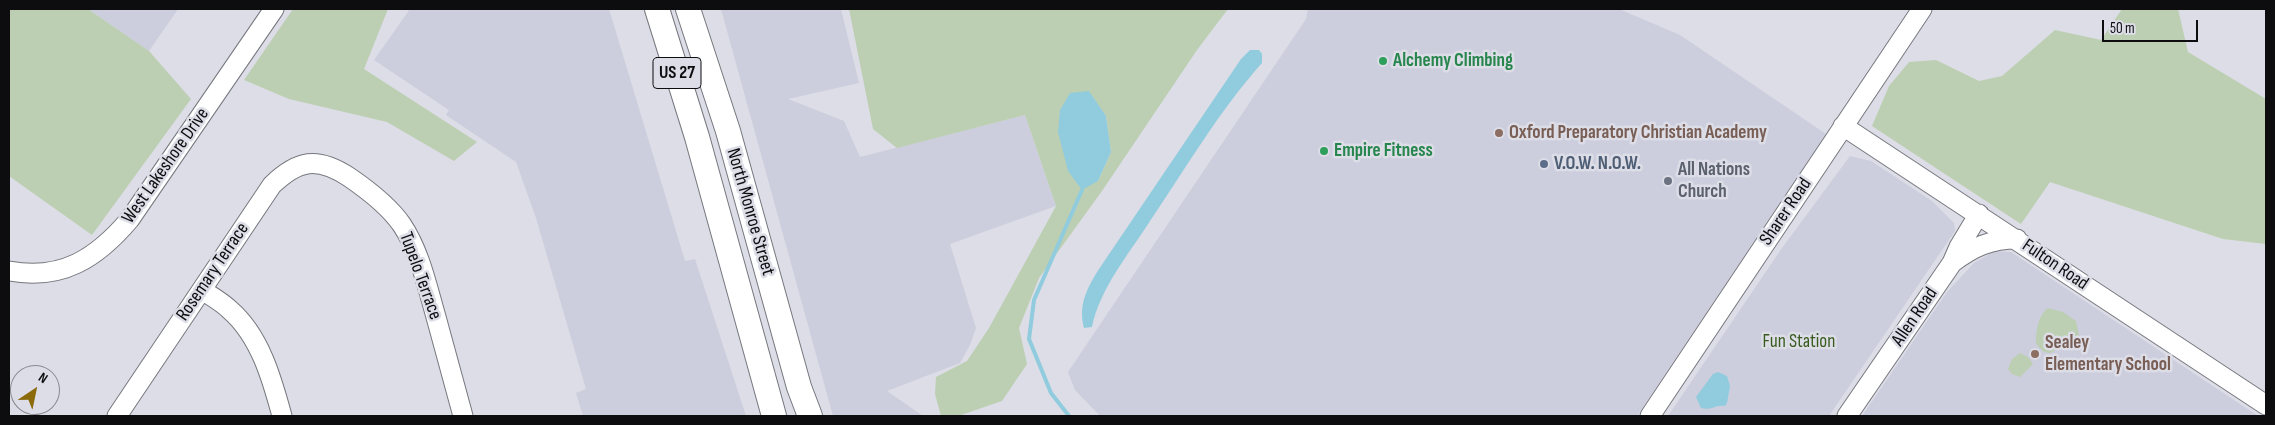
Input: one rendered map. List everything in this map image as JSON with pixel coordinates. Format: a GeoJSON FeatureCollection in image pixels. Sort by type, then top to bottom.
{"type":"FeatureCollection","features":[{"type":"Feature","properties":{"kind":"main road","name":"North Monroe Street"},"geometry":{"type":"LineString","coordinates":[[657,9],[693,126],[774,416]]}},
{"type":"Feature","properties":{"kind":"main road","name":"North Monroe Street"},"geometry":{"type":"LineString","coordinates":[[688,9],[728,131],[780,320],[810,416]]}},
{"type":"Feature","properties":{"kind":"main road"},"geometry":{"type":"LineString","coordinates":[[693,126],[720,106]]}},
{"type":"Feature","properties":{"kind":"main road"},"geometry":{"type":"LineString","coordinates":[[693,126],[728,131]]}},
{"type":"Feature","properties":{"kind":"main road"},"geometry":{"type":"LineString","coordinates":[[748,323],[780,320]]}},
{"type":"Feature","properties":{"kind":"main road"},"geometry":{"type":"LineString","coordinates":[[758,359],[790,352]]}},
{"type":"Feature","properties":{"kind":"street","name":"West Lakeshore Drive"},"geometry":{"type":"LineString","coordinates":[[15,272],[48,272],[67,267],[83,261],[113,239],[130,219],[274,9]]}},
{"type":"Feature","properties":{"kind":"street","name":"Sharer Road"},"geometry":{"type":"LineString","coordinates":[[1650,416],[1922,9]]}},
{"type":"Feature","properties":{"kind":"street","name":"Fulton Road"},"geometry":{"type":"LineString","coordinates":[[1843,126],[1980,214],[2266,405]]}},
{"type":"Feature","properties":{"kind":"street","name":"Rosemary Terrace"},"geometry":{"type":"LineString","coordinates":[[117,416],[272,185],[295,166],[308,163],[332,167]]}},
{"type":"Feature","properties":{"kind":"street","name":"Tupelo Terrace"},"geometry":{"type":"LineString","coordinates":[[332,167],[374,196],[402,226],[426,280],[463,416]]}},
{"type":"Feature","properties":{"kind":"street","name":"Allen Road"},"geometry":{"type":"LineString","coordinates":[[1847,416],[1952,263],[1958,247],[1980,214]]}},
{"type":"Feature","properties":{"kind":"street"},"geometry":{"type":"LineString","coordinates":[[1952,263],[1989,241],[2017,240]]}},
{"type":"Feature","properties":{"kind":"street"},"geometry":{"type":"LineString","coordinates":[[202,290],[230,310],[246,327],[256,344],[282,416]]}},
{"type":"Feature","properties":{"kind":"shaded area"},"geometry":{"type":"Polygon","coordinates":[[[88,9],[178,9],[149,51],[88,9]]]}},
{"type":"Feature","properties":{"kind":"shaded area"},"geometry":{"type":"Polygon","coordinates":[[[410,9],[609,9],[685,261],[695,259],[746,416],[583,416],[576,393],[586,389],[536,218],[516,162],[446,115],[449,110],[374,60],[410,9]]]}},
{"type":"Feature","properties":{"kind":"shaded area"},"geometry":{"type":"Polygon","coordinates":[[[721,9],[841,9],[859,83],[788,99],[844,121],[860,157],[1025,115],[1056,206],[950,244],[976,328],[970,345],[960,363],[887,391],[923,416],[833,416],[721,9]]]}},
{"type":"Feature","properties":{"kind":"shaded area"},"geometry":{"type":"Polygon","coordinates":[[[1308,9],[1619,9],[1680,35],[1826,134],[1637,416],[1100,416],[1075,390],[1068,372],[1306,19],[1308,9]]]}},
{"type":"Feature","properties":{"kind":"shaded area","name":"Fun Station"},"geometry":{"type":"Polygon","coordinates":[[[1850,156],[1871,161],[1932,201],[1954,223],[1955,231],[1829,416],[1668,416],[1782,248],[1850,156]]]}},
{"type":"Feature","properties":{"kind":"shaded area","name":"Sealey Elementary School"},"geometry":{"type":"Polygon","coordinates":[[[1995,251],[2011,252],[2258,416],[1862,416],[1947,292],[1974,263],[1995,251]]]}},
{"type":"Feature","properties":{"kind":"green space"},"geometry":{"type":"Polygon","coordinates":[[[9,9],[88,9],[149,51],[191,99],[92,235],[9,176],[9,9]]]}},
{"type":"Feature","properties":{"kind":"green space"},"geometry":{"type":"Polygon","coordinates":[[[293,9],[388,9],[364,69],[477,142],[454,161],[387,122],[289,99],[244,80],[293,9]]]}},
{"type":"Feature","properties":{"kind":"green space"},"geometry":{"type":"Polygon","coordinates":[[[849,9],[1228,9],[1197,50],[1102,191],[1039,278],[1019,328],[1027,364],[1002,401],[958,416],[941,416],[935,394],[936,377],[967,361],[989,328],[1056,206],[1025,115],[897,148],[873,129],[849,9]],[[1089,92],[1098,181],[1111,152],[1106,116],[1089,92]]]}},
{"type":"Feature","properties":{"kind":"green space"},"geometry":{"type":"Polygon","coordinates":[[[2122,9],[2178,9],[2188,52],[2266,99],[2266,244],[2223,239],[2050,182],[2021,224],[1872,126],[1889,86],[1909,62],[1936,60],[1979,81],[2002,76],[2055,30],[2101,40],[2122,9]]]}},
{"type":"Feature","properties":{"kind":"green space"},"geometry":{"type":"Polygon","coordinates":[[[2048,308],[2063,312],[2076,321],[2079,335],[2075,345],[2069,348],[2063,346],[2050,353],[2044,352],[2036,344],[2039,320],[2048,308]]]}},
{"type":"Feature","properties":{"kind":"green space"},"geometry":{"type":"Polygon","coordinates":[[[2020,353],[2028,357],[2033,364],[2020,377],[2012,374],[2008,369],[2012,359],[2020,353]]]}},
{"type":"Feature","properties":{"kind":"water"},"geometry":{"type":"Polygon","coordinates":[[[1250,50],[1259,50],[1262,54],[1262,63],[1217,120],[1116,272],[1101,299],[1092,327],[1084,328],[1082,320],[1083,304],[1087,290],[1095,276],[1241,59],[1250,50]]]}},
{"type":"Feature","properties":{"kind":"water"},"geometry":{"type":"Polygon","coordinates":[[[1089,91],[1106,116],[1111,152],[1098,181],[1082,190],[1068,171],[1058,132],[1060,110],[1070,93],[1089,91]]]}},
{"type":"Feature","properties":{"kind":"water"},"geometry":{"type":"Polygon","coordinates":[[[1718,372],[1727,376],[1730,386],[1727,403],[1725,406],[1708,409],[1701,408],[1696,397],[1713,374],[1718,372]]]}},
{"type":"Feature","properties":{"kind":"waterway"},"geometry":{"type":"LineString","coordinates":[[1069,416],[1051,393],[1029,339],[1034,300],[1082,190]]}},
{"type":"Feature","properties":{"kind":"place","name":"Alchemy Climbing"},"geometry":{"type":"Point","coordinates":[1383,61]}},
{"type":"Feature","properties":{"kind":"place","name":"Oxford Preparatory Christian Academy"},"geometry":{"type":"Point","coordinates":[1499,133]}},
{"type":"Feature","properties":{"kind":"place","name":"Empire Fitness"},"geometry":{"type":"Point","coordinates":[1324,151]}},
{"type":"Feature","properties":{"kind":"place","name":"V.O.W. N.O.W."},"geometry":{"type":"Point","coordinates":[1544,164]}},
{"type":"Feature","properties":{"kind":"place","name":"All Nations Church"},"geometry":{"type":"Point","coordinates":[1668,181]}},
{"type":"Feature","properties":{"kind":"place","name":"Sealey Elementary School"},"geometry":{"type":"Point","coordinates":[2035,354]}}]}
